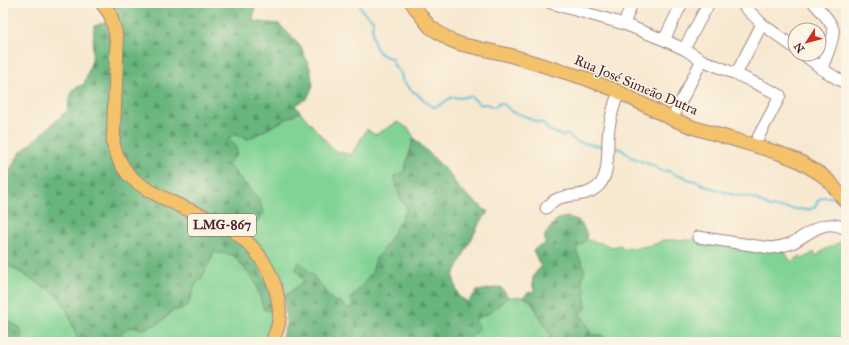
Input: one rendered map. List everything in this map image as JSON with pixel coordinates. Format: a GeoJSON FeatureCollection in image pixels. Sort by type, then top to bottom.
{"type":"FeatureCollection","features":[{"type":"Feature","properties":{"kind":"main road","name":"LMG-867"},"geometry":{"type":"LineString","coordinates":[[102,3],[110,14],[117,44],[113,144],[121,164],[128,174],[152,192],[230,229],[252,246],[267,268],[273,281],[277,296],[279,320],[277,333],[272,342]]}},
{"type":"Feature","properties":{"kind":"main road","name":"Rua José Simeão Dutra"},"geometry":{"type":"LineString","coordinates":[[412,3],[430,27],[440,35],[450,40],[460,44],[494,51],[542,64],[584,78],[619,92],[672,119],[695,128],[754,145],[799,161],[822,175],[831,183],[846,203]]}},
{"type":"Feature","properties":{"kind":"street"},"geometry":{"type":"LineString","coordinates":[[552,3],[574,6],[664,40],[684,49],[702,60],[780,95],[754,145]]}},
{"type":"Feature","properties":{"kind":"street"},"geometry":{"type":"LineString","coordinates":[[624,24],[632,3]]}},
{"type":"Feature","properties":{"kind":"street"},"geometry":{"type":"LineString","coordinates":[[664,40],[682,3]]}},
{"type":"Feature","properties":{"kind":"street"},"geometry":{"type":"LineString","coordinates":[[684,49],[709,3]]}},
{"type":"Feature","properties":{"kind":"street"},"geometry":{"type":"LineString","coordinates":[[741,3],[762,24],[787,42]]}},
{"type":"Feature","properties":{"kind":"street"},"geometry":{"type":"LineString","coordinates":[[814,3],[833,29],[832,41],[822,69]]}},
{"type":"Feature","properties":{"kind":"street"},"geometry":{"type":"LineString","coordinates":[[736,74],[762,24]]}},
{"type":"Feature","properties":{"kind":"street"},"geometry":{"type":"LineString","coordinates":[[672,119],[702,60]]}},
{"type":"Feature","properties":{"kind":"street"},"geometry":{"type":"LineString","coordinates":[[813,62],[834,77],[846,83]]}},
{"type":"Feature","properties":{"kind":"street"},"geometry":{"type":"LineString","coordinates":[[546,208],[554,200],[584,194],[592,191],[602,183],[605,177],[606,169],[608,129],[613,107],[619,92]]}},
{"type":"Feature","properties":{"kind":"street"},"geometry":{"type":"LineString","coordinates":[[698,236],[770,248],[791,243],[827,224],[835,224],[846,229]]}},
{"type":"Feature","properties":{"kind":"green space"},"geometry":{"type":"Polygon","coordinates":[[[107,3],[254,3],[253,21],[279,24],[301,47],[310,68],[313,86],[307,99],[295,105],[300,112],[248,139],[234,134],[228,140],[236,146],[237,154],[228,165],[258,198],[264,214],[246,233],[154,190],[136,177],[118,148],[120,55],[107,3]]]}},
{"type":"Feature","properties":{"kind":"green space"},"geometry":{"type":"Polygon","coordinates":[[[106,22],[112,43],[118,167],[238,241],[251,254],[263,274],[268,288],[272,311],[264,310],[256,283],[233,255],[213,252],[212,258],[201,279],[196,283],[187,307],[173,311],[159,323],[143,329],[129,327],[114,342],[79,342],[65,305],[53,292],[3,262],[3,182],[19,154],[67,111],[72,90],[84,84],[92,60],[94,26],[106,22]]]}},
{"type":"Feature","properties":{"kind":"green space"},"geometry":{"type":"Polygon","coordinates":[[[300,112],[334,150],[351,155],[367,129],[375,135],[398,122],[409,129],[414,138],[404,172],[395,176],[400,198],[407,209],[387,244],[376,259],[372,273],[351,299],[354,305],[348,309],[340,302],[333,301],[309,271],[299,262],[304,281],[284,297],[281,285],[268,256],[246,233],[264,214],[258,198],[228,165],[228,140],[234,134],[248,139],[300,112]]]}},
{"type":"Feature","properties":{"kind":"green space"},"geometry":{"type":"Polygon","coordinates":[[[414,138],[449,173],[460,190],[488,212],[478,226],[453,276],[458,296],[468,302],[477,291],[501,287],[508,297],[489,313],[475,319],[480,328],[466,342],[280,342],[286,324],[284,297],[304,281],[296,270],[299,262],[309,271],[333,301],[340,302],[348,309],[354,305],[351,299],[372,273],[376,259],[387,244],[407,209],[400,198],[394,176],[404,172],[414,138]]]}},
{"type":"Feature","properties":{"kind":"green space"},"geometry":{"type":"Polygon","coordinates":[[[568,217],[578,220],[583,226],[587,235],[585,241],[576,250],[585,270],[581,282],[585,290],[586,309],[579,312],[588,326],[590,334],[601,335],[609,342],[551,342],[551,336],[531,301],[524,297],[527,293],[534,292],[533,278],[535,273],[541,267],[533,250],[545,245],[545,235],[557,219],[568,217]]]}},
{"type":"Feature","properties":{"kind":"green space"},"geometry":{"type":"Polygon","coordinates":[[[585,239],[608,246],[613,247],[620,245],[624,248],[630,247],[633,249],[656,244],[663,240],[698,240],[784,251],[791,262],[800,256],[803,259],[814,252],[816,256],[824,250],[844,240],[846,243],[846,342],[609,342],[601,335],[590,334],[588,326],[579,312],[585,290],[581,282],[585,270],[576,250],[585,241],[585,239]]]}},
{"type":"Feature","properties":{"kind":"green space"},"geometry":{"type":"Polygon","coordinates":[[[213,252],[233,255],[256,283],[264,310],[272,311],[273,324],[270,335],[265,342],[114,342],[129,327],[143,329],[159,323],[173,311],[187,307],[196,283],[201,279],[213,252]]]}},
{"type":"Feature","properties":{"kind":"green space"},"geometry":{"type":"Polygon","coordinates":[[[3,262],[53,292],[65,305],[79,342],[23,342],[20,328],[3,317],[3,262]]]}},
{"type":"Feature","properties":{"kind":"green space"},"geometry":{"type":"Polygon","coordinates":[[[508,297],[524,297],[531,301],[551,336],[551,342],[466,342],[475,319],[489,313],[508,297]]]}},
{"type":"Feature","properties":{"kind":"green space"},"geometry":{"type":"Polygon","coordinates":[[[3,317],[20,328],[23,342],[13,342],[3,334],[3,317]]]}},
{"type":"Feature","properties":{"kind":"waterway"},"geometry":{"type":"LineString","coordinates":[[359,3],[363,12],[373,20],[373,38],[378,51],[382,55],[392,59],[394,66],[401,74],[402,80],[412,91],[431,106],[435,107],[440,105],[452,97],[460,98],[470,96],[481,105],[487,104],[492,107],[501,103],[512,112],[523,115],[535,122],[543,123],[551,132],[562,136],[568,134],[577,142],[605,147]]}},
{"type":"Feature","properties":{"kind":"waterway"},"geometry":{"type":"LineString","coordinates":[[612,147],[621,149],[631,157],[654,166],[661,171],[669,171],[708,187],[735,195],[753,198],[770,207],[808,210],[815,207],[818,200],[824,197],[837,199]]}}]}
